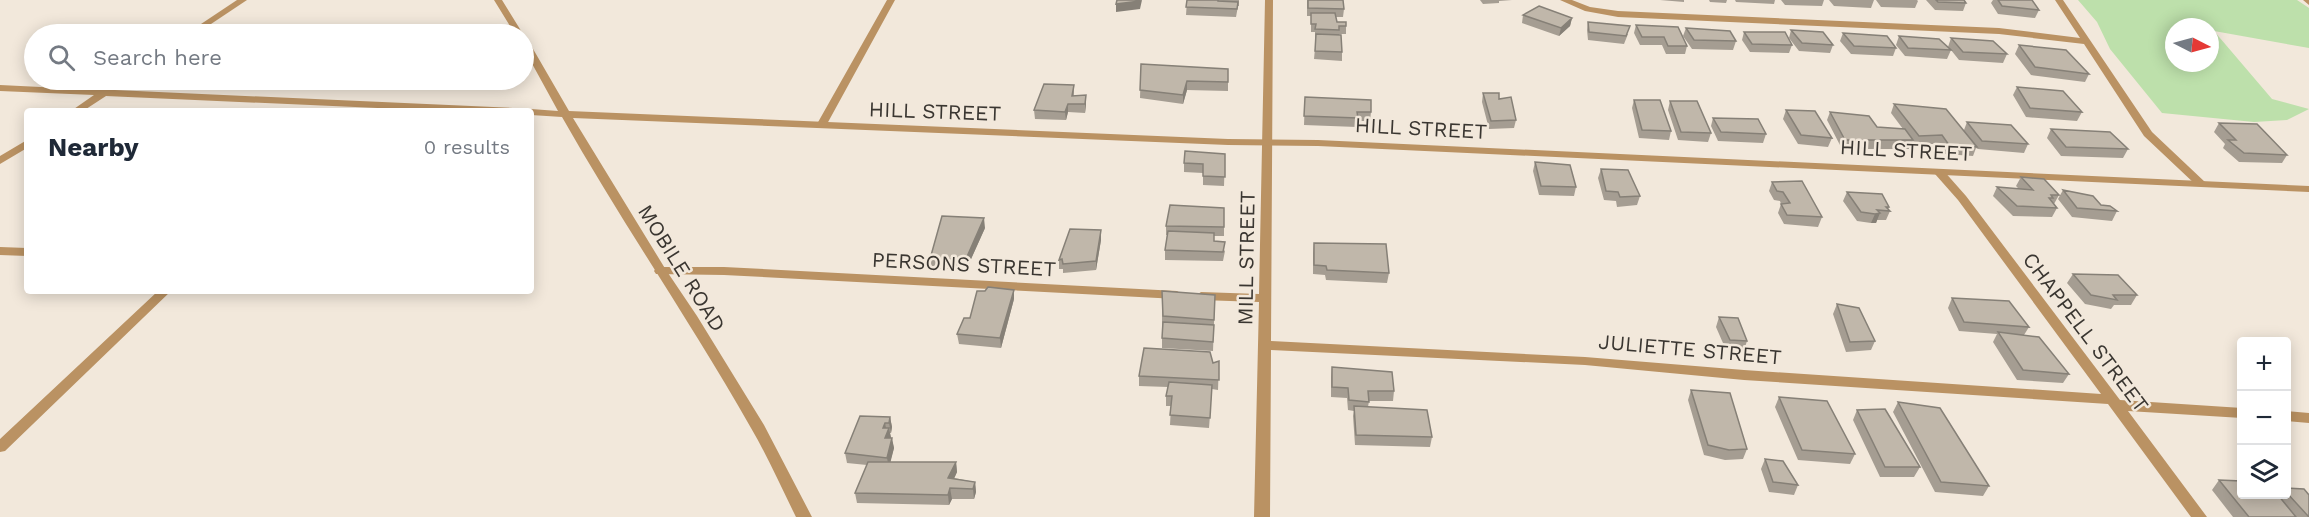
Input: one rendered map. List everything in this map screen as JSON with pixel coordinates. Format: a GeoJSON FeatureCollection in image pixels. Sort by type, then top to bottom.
{"type":"FeatureCollection","features":[{"type":"Feature","properties":{"kind":"street"},"geometry":{"type":"LineString","coordinates":[[206,24],[243,0]]}},
{"type":"Feature","properties":{"kind":"street"},"geometry":{"type":"LineString","coordinates":[[498,0],[513,24]]}},
{"type":"Feature","properties":{"kind":"street"},"geometry":{"type":"LineString","coordinates":[[822,124],[891,0]]}},
{"type":"Feature","properties":{"kind":"street","name":"MILL STREET"},"geometry":{"type":"LineString","coordinates":[[1262,517],[1269,0]]}},
{"type":"Feature","properties":{"kind":"street"},"geometry":{"type":"LineString","coordinates":[[1564,0],[1588,9],[1618,14],[1999,31],[2087,42]]}},
{"type":"Feature","properties":{"kind":"street"},"geometry":{"type":"LineString","coordinates":[[2059,0],[2148,134],[2200,183]]}},
{"type":"Feature","properties":{"kind":"street","name":"MOBILE ROAD"},"geometry":{"type":"LineString","coordinates":[[534,59],[660,271],[691,316],[759,429],[804,517]]}},
{"type":"Feature","properties":{"kind":"street"},"geometry":{"type":"LineString","coordinates":[[0,88],[24,89]]}},
{"type":"Feature","properties":{"kind":"street"},"geometry":{"type":"LineString","coordinates":[[42,90],[417,108]]}},
{"type":"Feature","properties":{"kind":"street"},"geometry":{"type":"LineString","coordinates":[[81,108],[109,90]]}},
{"type":"Feature","properties":{"kind":"street","name":"HILL STREET"},"geometry":{"type":"LineString","coordinates":[[534,112],[1268,142],[2309,189]]}},
{"type":"Feature","properties":{"kind":"street"},"geometry":{"type":"LineString","coordinates":[[0,161],[24,145]]}},
{"type":"Feature","properties":{"kind":"street","name":"CHAPPELL STREET"},"geometry":{"type":"LineString","coordinates":[[1939,172],[1962,198],[2199,517]]}},
{"type":"Feature","properties":{"kind":"street"},"geometry":{"type":"LineString","coordinates":[[0,251],[24,252]]}},
{"type":"Feature","properties":{"kind":"street","name":"PERSONS STREET"},"geometry":{"type":"LineString","coordinates":[[660,271],[724,272],[1265,298]]}},
{"type":"Feature","properties":{"kind":"street"},"geometry":{"type":"LineString","coordinates":[[0,447],[162,294]]}},
{"type":"Feature","properties":{"kind":"street","name":"JULIETTE STREET"},"geometry":{"type":"LineString","coordinates":[[1264,345],[1585,361],[2237,413]]}},
{"type":"Feature","properties":{"kind":"street"},"geometry":{"type":"LineString","coordinates":[[2291,416],[2309,418]]}},
{"type":"Feature","properties":{"kind":"green space"},"geometry":{"type":"Polygon","coordinates":[[[2078,0],[2297,0],[2309,8],[2309,48],[2219,32],[2219,18],[2165,18],[2165,72],[2219,72],[2219,37],[2272,99],[2309,109],[2287,120],[2254,122],[2162,113],[2110,49],[2097,22],[2078,0]]]}},
{"type":"Feature","properties":{"kind":"building"},"geometry":{"type":"Polygon","coordinates":[[[1117,0],[1140,0],[1140,1],[1116,4],[1117,0]]]}},
{"type":"Feature","properties":{"kind":"building"},"geometry":{"type":"Polygon","coordinates":[[[1187,0],[1238,2],[1237,9],[1186,7],[1187,0]]]}},
{"type":"Feature","properties":{"kind":"building"},"geometry":{"type":"Polygon","coordinates":[[[1308,0],[1343,0],[1344,9],[1308,8],[1308,0]]]}},
{"type":"Feature","properties":{"kind":"building"},"geometry":{"type":"Polygon","coordinates":[[[1936,0],[1964,0],[1966,3],[1938,2],[1936,0]]]}},
{"type":"Feature","properties":{"kind":"building"},"geometry":{"type":"Polygon","coordinates":[[[1998,0],[2032,0],[2039,10],[2002,6],[1998,0]]]}},
{"type":"Feature","properties":{"kind":"building"},"geometry":{"type":"Polygon","coordinates":[[[1539,6],[1572,18],[1561,28],[1523,15],[1539,6]]]}},
{"type":"Feature","properties":{"kind":"building"},"geometry":{"type":"Polygon","coordinates":[[[1311,13],[1335,13],[1337,22],[1346,22],[1346,26],[1339,26],[1339,30],[1315,29],[1316,24],[1311,24],[1311,13]]]}},
{"type":"Feature","properties":{"kind":"building"},"geometry":{"type":"Polygon","coordinates":[[[1588,22],[1630,26],[1626,36],[1589,32],[1588,22]]]}},
{"type":"Feature","properties":{"kind":"building"},"geometry":{"type":"Polygon","coordinates":[[[1636,25],[1678,27],[1687,46],[1668,46],[1664,37],[1642,37],[1636,25]]]}},
{"type":"Feature","properties":{"kind":"building"},"geometry":{"type":"Polygon","coordinates":[[[1686,28],[1730,31],[1736,41],[1694,40],[1686,28]]]}},
{"type":"Feature","properties":{"kind":"building"},"geometry":{"type":"Polygon","coordinates":[[[1791,30],[1823,32],[1833,45],[1802,43],[1791,30]]]}},
{"type":"Feature","properties":{"kind":"building"},"geometry":{"type":"Polygon","coordinates":[[[1744,32],[1785,32],[1792,45],[1752,44],[1744,32]]]}},
{"type":"Feature","properties":{"kind":"building"},"geometry":{"type":"Polygon","coordinates":[[[1843,33],[1887,36],[1896,48],[1854,46],[1843,33]]]}},
{"type":"Feature","properties":{"kind":"building"},"geometry":{"type":"Polygon","coordinates":[[[1316,34],[1341,35],[1342,52],[1315,51],[1316,34]]]}},
{"type":"Feature","properties":{"kind":"building"},"geometry":{"type":"Polygon","coordinates":[[[1899,36],[1939,39],[1951,50],[1908,48],[1899,36]]]}},
{"type":"Feature","properties":{"kind":"building"},"geometry":{"type":"Polygon","coordinates":[[[1951,38],[1993,41],[2007,54],[1963,52],[1951,38]]]}},
{"type":"Feature","properties":{"kind":"building"},"geometry":{"type":"Polygon","coordinates":[[[2019,45],[2066,50],[2089,74],[2035,67],[2019,45]]]}},
{"type":"Feature","properties":{"kind":"building"},"geometry":{"type":"Polygon","coordinates":[[[1141,64],[1228,69],[1228,82],[1187,81],[1183,95],[1140,90],[1141,64]]]}},
{"type":"Feature","properties":{"kind":"building"},"geometry":{"type":"Polygon","coordinates":[[[1044,84],[1074,85],[1072,96],[1086,95],[1085,104],[1068,104],[1065,112],[1034,110],[1044,84]]]}},
{"type":"Feature","properties":{"kind":"building"},"geometry":{"type":"Polygon","coordinates":[[[2017,87],[2063,91],[2082,112],[2030,108],[2017,87]]]}},
{"type":"Feature","properties":{"kind":"building"},"geometry":{"type":"Polygon","coordinates":[[[1483,93],[1499,93],[1499,99],[1511,97],[1516,120],[1491,121],[1483,93]]]}},
{"type":"Feature","properties":{"kind":"building"},"geometry":{"type":"Polygon","coordinates":[[[1305,97],[1371,100],[1371,112],[1357,112],[1358,118],[1304,116],[1305,97]]]}},
{"type":"Feature","properties":{"kind":"building"},"geometry":{"type":"Polygon","coordinates":[[[1634,100],[1660,100],[1671,131],[1642,130],[1634,100]]]}},
{"type":"Feature","properties":{"kind":"building"},"geometry":{"type":"Polygon","coordinates":[[[1670,101],[1697,101],[1711,133],[1681,132],[1670,101]]]}},
{"type":"Feature","properties":{"kind":"building"},"geometry":{"type":"Polygon","coordinates":[[[1894,104],[1946,109],[1977,147],[1949,145],[1942,135],[1919,136],[1894,104]]]}},
{"type":"Feature","properties":{"kind":"building"},"geometry":{"type":"Polygon","coordinates":[[[1786,110],[1815,111],[1832,138],[1801,135],[1786,110]]]}},
{"type":"Feature","properties":{"kind":"building"},"geometry":{"type":"Polygon","coordinates":[[[1830,112],[1869,116],[1877,127],[1905,129],[1913,140],[1845,140],[1830,112]]]}},
{"type":"Feature","properties":{"kind":"building"},"geometry":{"type":"Polygon","coordinates":[[[1713,118],[1758,119],[1766,134],[1721,132],[1713,118]]]}},
{"type":"Feature","properties":{"kind":"building"},"geometry":{"type":"Polygon","coordinates":[[[1967,122],[2011,125],[2028,144],[1982,141],[1967,122]]]}},
{"type":"Feature","properties":{"kind":"building"},"geometry":{"type":"Polygon","coordinates":[[[2219,123],[2257,124],[2287,155],[2244,153],[2228,140],[2236,140],[2219,123]]]}},
{"type":"Feature","properties":{"kind":"building"},"geometry":{"type":"Polygon","coordinates":[[[2051,129],[2110,132],[2128,149],[2066,147],[2051,129]]]}},
{"type":"Feature","properties":{"kind":"building"},"geometry":{"type":"Polygon","coordinates":[[[1185,151],[1225,154],[1225,177],[1203,176],[1203,164],[1184,163],[1185,151]]]}},
{"type":"Feature","properties":{"kind":"building"},"geometry":{"type":"Polygon","coordinates":[[[1535,162],[1570,165],[1576,187],[1541,186],[1535,162]]]}},
{"type":"Feature","properties":{"kind":"building"},"geometry":{"type":"Polygon","coordinates":[[[1601,169],[1628,170],[1640,196],[1620,197],[1618,192],[1606,191],[1601,169]]]}},
{"type":"Feature","properties":{"kind":"building"},"geometry":{"type":"Polygon","coordinates":[[[2021,177],[2044,179],[2059,195],[2051,195],[2053,198],[2049,198],[2057,208],[2017,206],[1997,187],[2033,190],[2021,177]]]}},
{"type":"Feature","properties":{"kind":"building"},"geometry":{"type":"Polygon","coordinates":[[[1802,181],[1822,217],[1787,215],[1781,204],[1790,203],[1783,192],[1777,191],[1772,182],[1802,181]]]}},
{"type":"Feature","properties":{"kind":"building"},"geometry":{"type":"Polygon","coordinates":[[[2063,190],[2093,196],[2101,205],[2110,206],[2117,211],[2077,208],[2063,190]]]}},
{"type":"Feature","properties":{"kind":"building"},"geometry":{"type":"Polygon","coordinates":[[[1847,192],[1882,194],[1889,207],[1886,207],[1890,211],[1877,210],[1880,213],[1875,214],[1861,212],[1847,192]]]}},
{"type":"Feature","properties":{"kind":"building"},"geometry":{"type":"Polygon","coordinates":[[[1170,205],[1224,208],[1224,227],[1166,226],[1170,205]]]}},
{"type":"Feature","properties":{"kind":"building"},"geometry":{"type":"Polygon","coordinates":[[[942,216],[984,218],[966,259],[930,259],[942,216]]]}},
{"type":"Feature","properties":{"kind":"building"},"geometry":{"type":"Polygon","coordinates":[[[1070,229],[1101,230],[1096,261],[1063,264],[1062,259],[1059,260],[1070,229]]]}},
{"type":"Feature","properties":{"kind":"building"},"geometry":{"type":"Polygon","coordinates":[[[1168,231],[1214,233],[1214,241],[1225,242],[1223,252],[1165,250],[1168,231]]]}},
{"type":"Feature","properties":{"kind":"building"},"geometry":{"type":"Polygon","coordinates":[[[1314,243],[1386,244],[1389,273],[1327,270],[1326,266],[1314,265],[1314,243]]]}},
{"type":"Feature","properties":{"kind":"building"},"geometry":{"type":"Polygon","coordinates":[[[2073,274],[2118,275],[2137,295],[2113,295],[2117,300],[2091,295],[2073,274]]]}},
{"type":"Feature","properties":{"kind":"building"},"geometry":{"type":"Polygon","coordinates":[[[988,287],[1014,290],[1000,338],[957,334],[964,318],[970,318],[977,291],[985,291],[988,287]]]}},
{"type":"Feature","properties":{"kind":"building"},"geometry":{"type":"Polygon","coordinates":[[[1162,291],[1215,295],[1214,320],[1163,316],[1162,291]]]}},
{"type":"Feature","properties":{"kind":"building"},"geometry":{"type":"Polygon","coordinates":[[[1952,298],[2009,301],[2029,327],[1964,322],[1952,298]]]}},
{"type":"Feature","properties":{"kind":"building"},"geometry":{"type":"Polygon","coordinates":[[[1837,304],[1859,308],[1875,341],[1850,342],[1837,304]]]}},
{"type":"Feature","properties":{"kind":"building"},"geometry":{"type":"Polygon","coordinates":[[[1719,317],[1738,318],[1747,341],[1730,340],[1719,317]]]}},
{"type":"Feature","properties":{"kind":"building"},"geometry":{"type":"Polygon","coordinates":[[[1163,322],[1214,325],[1213,342],[1162,338],[1163,322]]]}},
{"type":"Feature","properties":{"kind":"building"},"geometry":{"type":"Polygon","coordinates":[[[1998,332],[2039,337],[2069,374],[2023,370],[1998,332]]]}},
{"type":"Feature","properties":{"kind":"building"},"geometry":{"type":"Polygon","coordinates":[[[1144,348],[1210,352],[1213,363],[1219,361],[1219,380],[1139,376],[1144,348]]]}},
{"type":"Feature","properties":{"kind":"building"},"geometry":{"type":"Polygon","coordinates":[[[1332,367],[1392,372],[1394,391],[1368,391],[1369,402],[1349,400],[1348,388],[1332,387],[1332,367]]]}},
{"type":"Feature","properties":{"kind":"building"},"geometry":{"type":"Polygon","coordinates":[[[1169,382],[1212,385],[1210,418],[1170,415],[1172,396],[1166,396],[1169,382]]]}},
{"type":"Feature","properties":{"kind":"building"},"geometry":{"type":"Polygon","coordinates":[[[1691,390],[1730,393],[1747,449],[1729,450],[1708,445],[1691,390]]]}},
{"type":"Feature","properties":{"kind":"building"},"geometry":{"type":"Polygon","coordinates":[[[1779,397],[1827,401],[1855,454],[1802,450],[1779,397]]]}},
{"type":"Feature","properties":{"kind":"building"},"geometry":{"type":"Polygon","coordinates":[[[1898,402],[1940,408],[1989,486],[1941,482],[1898,402]]]}},
{"type":"Feature","properties":{"kind":"building"},"geometry":{"type":"Polygon","coordinates":[[[1354,406],[1427,410],[1432,437],[1356,435],[1354,406]]]}},
{"type":"Feature","properties":{"kind":"building"},"geometry":{"type":"Polygon","coordinates":[[[1885,409],[1920,467],[1885,467],[1857,410],[1885,409]]]}},
{"type":"Feature","properties":{"kind":"building"},"geometry":{"type":"Polygon","coordinates":[[[860,416],[890,417],[889,423],[885,423],[883,428],[889,428],[885,438],[892,438],[887,458],[845,453],[860,416]]]}},
{"type":"Feature","properties":{"kind":"building"},"geometry":{"type":"Polygon","coordinates":[[[1765,459],[1783,461],[1798,485],[1773,482],[1765,459]]]}},
{"type":"Feature","properties":{"kind":"building"},"geometry":{"type":"Polygon","coordinates":[[[868,462],[956,462],[948,478],[975,482],[973,489],[950,488],[948,495],[855,493],[868,462]]]}},
{"type":"Feature","properties":{"kind":"building"},"geometry":{"type":"Polygon","coordinates":[[[2219,480],[2237,481],[2237,499],[2281,499],[2296,517],[2249,517],[2219,480]]]}},
{"type":"Feature","properties":{"kind":"building"},"geometry":{"type":"Polygon","coordinates":[[[2291,488],[2304,489],[2309,495],[2309,517],[2291,497],[2291,488]]]}}]}
